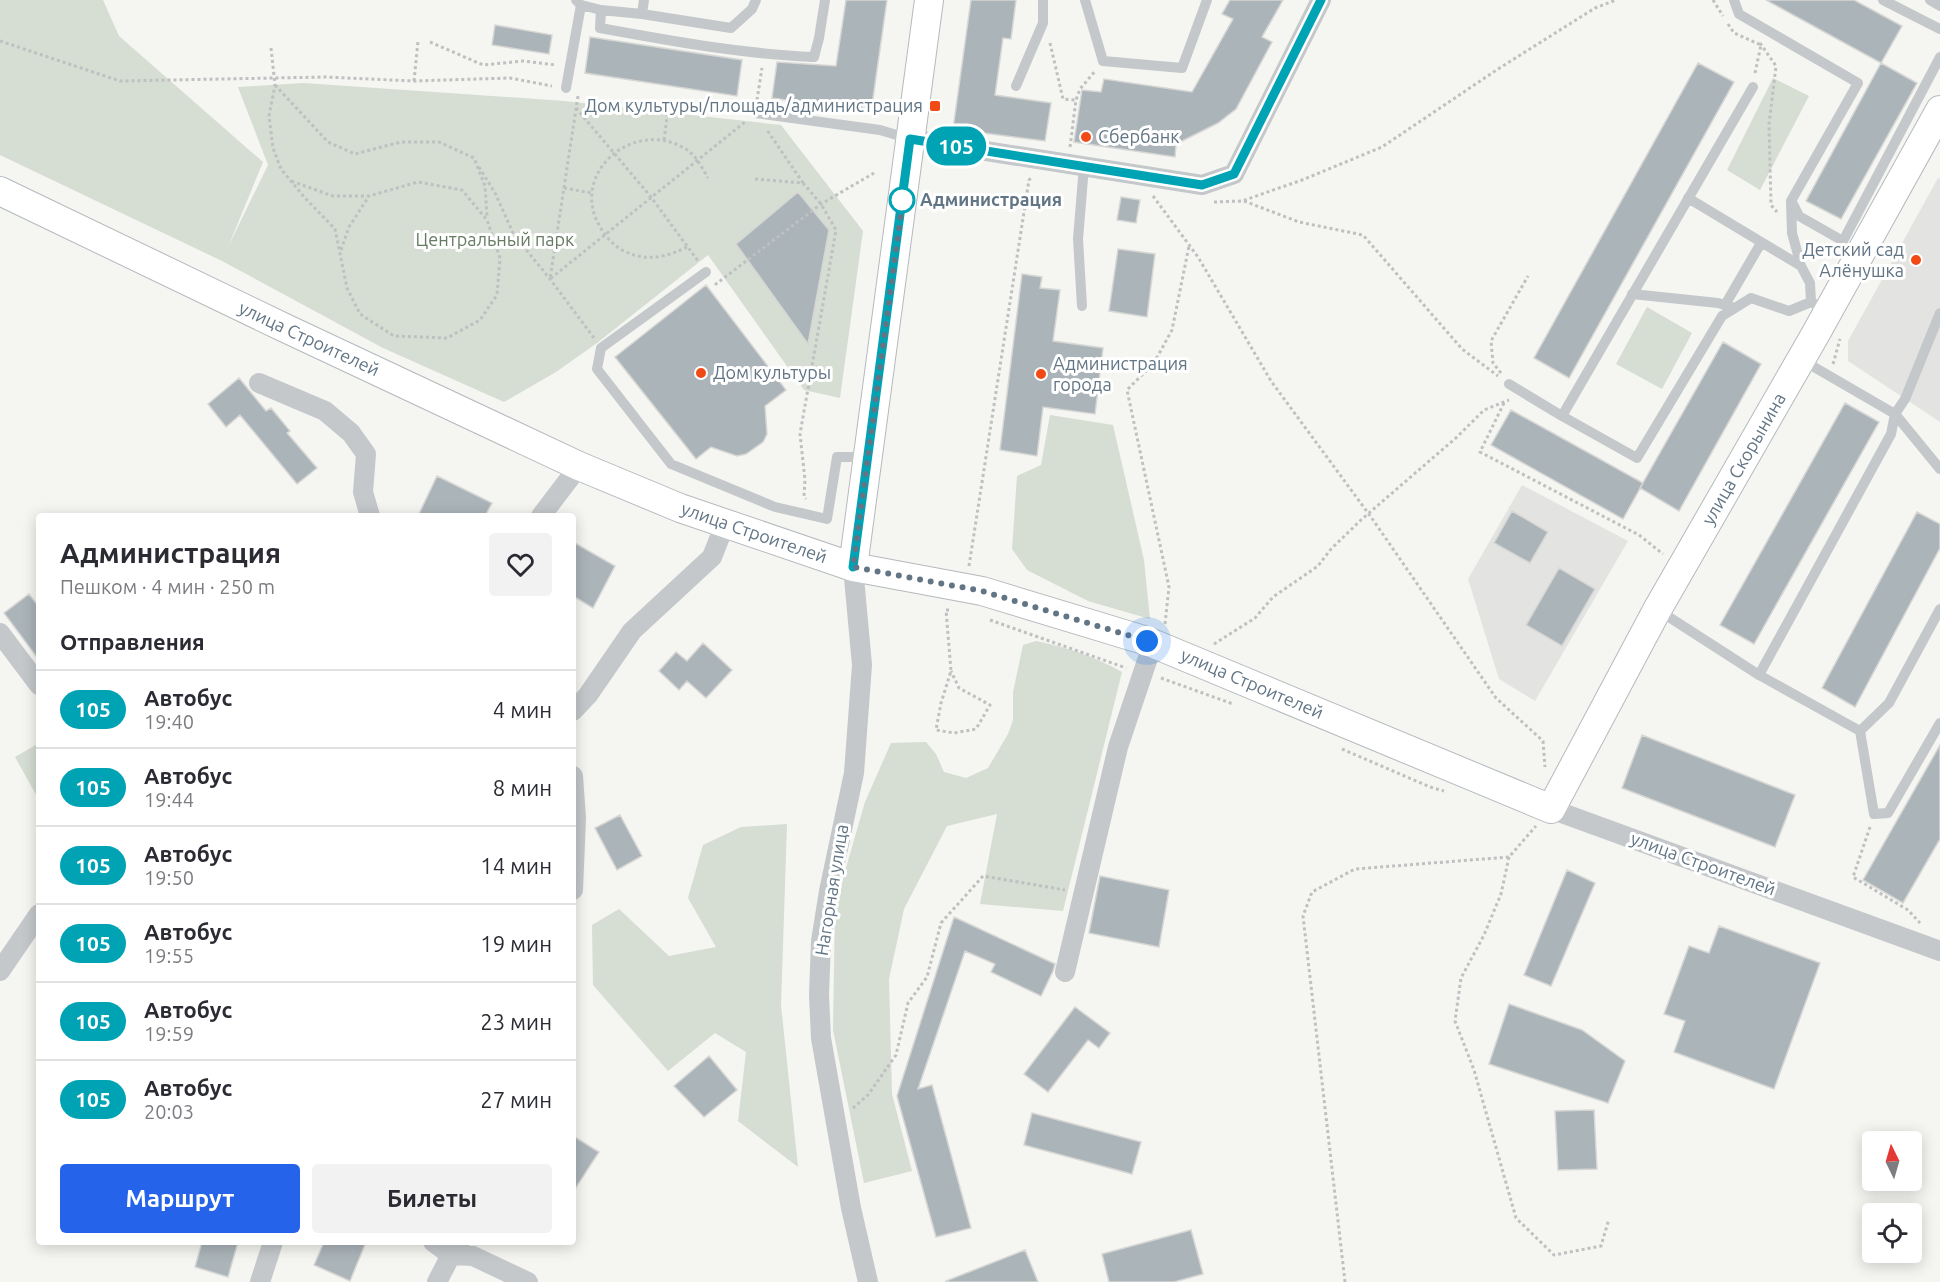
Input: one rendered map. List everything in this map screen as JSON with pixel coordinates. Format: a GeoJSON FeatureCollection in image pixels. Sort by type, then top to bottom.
{"type":"FeatureCollection","features":[{"type":"Feature","properties":{"kind":"street"},"geometry":{"type":"LineString","coordinates":[[853,567],[929,0]]}},
{"type":"Feature","properties":{"kind":"street"},"geometry":{"type":"LineString","coordinates":[[910,139],[1202,185],[1234,174],[1321,0]]}},
{"type":"Feature","properties":{"kind":"street","name":"улица Скорынина"},"geometry":{"type":"LineString","coordinates":[[1541,804],[1658,610],[1801,360],[1819,306],[1940,110]]}},
{"type":"Feature","properties":{"kind":"street","name":"улица Строителей"},"geometry":{"type":"LineString","coordinates":[[0,191],[285,328],[579,465],[680,508],[853,567],[982,591],[1153,643],[1541,804],[1940,951]]}},
{"type":"Feature","properties":{"kind":"street"},"geometry":{"type":"LineString","coordinates":[[259,383],[325,411],[351,433],[366,454],[363,492],[369,513]]}},
{"type":"Feature","properties":{"kind":"street"},"geometry":{"type":"LineString","coordinates":[[543,513],[579,465]]}},
{"type":"Feature","properties":{"kind":"street"},"geometry":{"type":"LineString","coordinates":[[576,708],[588,695],[632,631],[712,557],[725,524]]}},
{"type":"Feature","properties":{"kind":"street","name":"Нагорная улица"},"geometry":{"type":"LineString","coordinates":[[853,567],[862,665],[854,773],[829,891],[821,941],[819,984],[821,1038],[851,1208],[868,1282]]}},
{"type":"Feature","properties":{"kind":"street"},"geometry":{"type":"LineString","coordinates":[[0,633],[36,682]]}},
{"type":"Feature","properties":{"kind":"street"},"geometry":{"type":"LineString","coordinates":[[1065,972],[1118,747],[1153,643]]}},
{"type":"Feature","properties":{"kind":"street"},"geometry":{"type":"LineString","coordinates":[[0,971],[36,918]]}},
{"type":"Feature","properties":{"kind":"street"},"geometry":{"type":"LineString","coordinates":[[260,1282],[272,1245]]}},
{"type":"Feature","properties":{"kind":"street"},"geometry":{"type":"LineString","coordinates":[[437,1245],[451,1255],[473,1256],[528,1282]]}},
{"type":"Feature","properties":{"kind":"street"},"geometry":{"type":"LineString","coordinates":[[436,1282],[451,1255],[464,1245]]}},
{"type":"Feature","properties":{"kind":"lane"},"geometry":{"type":"LineString","coordinates":[[642,14],[644,0]]}},
{"type":"Feature","properties":{"kind":"lane"},"geometry":{"type":"LineString","coordinates":[[566,88],[579,3],[601,10],[731,28],[752,9],[756,0]]}},
{"type":"Feature","properties":{"kind":"lane"},"geometry":{"type":"LineString","coordinates":[[601,10],[600,28],[764,54],[814,57],[825,0]]}},
{"type":"Feature","properties":{"kind":"lane"},"geometry":{"type":"LineString","coordinates":[[1016,86],[1043,23],[1043,0]]}},
{"type":"Feature","properties":{"kind":"lane"},"geometry":{"type":"LineString","coordinates":[[1086,0],[1103,61],[1182,68],[1207,0]]}},
{"type":"Feature","properties":{"kind":"lane"},"geometry":{"type":"LineString","coordinates":[[1632,294],[1730,306],[1751,298],[1789,311],[1819,306],[1801,266],[1792,233],[1791,201],[1858,83],[1739,14],[1734,0]]}},
{"type":"Feature","properties":{"kind":"lane"},"geometry":{"type":"LineString","coordinates":[[1882,0],[1940,29]]}},
{"type":"Feature","properties":{"kind":"lane"},"geometry":{"type":"LineString","coordinates":[[1930,0],[1940,6]]}},
{"type":"Feature","properties":{"kind":"lane"},"geometry":{"type":"LineString","coordinates":[[1791,201],[1799,216],[1843,241],[1940,57]]}},
{"type":"Feature","properties":{"kind":"lane"},"geometry":{"type":"LineString","coordinates":[[1562,416],[1753,87]]}},
{"type":"Feature","properties":{"kind":"lane"},"geometry":{"type":"LineString","coordinates":[[755,113],[880,130],[910,139]]}},
{"type":"Feature","properties":{"kind":"lane"},"geometry":{"type":"LineString","coordinates":[[1076,165],[1082,306]]}},
{"type":"Feature","properties":{"kind":"lane"},"geometry":{"type":"LineString","coordinates":[[1688,198],[1801,266]]}},
{"type":"Feature","properties":{"kind":"lane"},"geometry":{"type":"LineString","coordinates":[[1509,384],[1637,458],[1730,306],[1761,243]]}},
{"type":"Feature","properties":{"kind":"lane"},"geometry":{"type":"LineString","coordinates":[[706,272],[601,348],[597,369],[671,464],[775,507],[827,519],[837,457],[868,457]]}},
{"type":"Feature","properties":{"kind":"lane"},"geometry":{"type":"LineString","coordinates":[[1759,675],[1890,434],[1895,414],[1905,399],[1939,316]]}},
{"type":"Feature","properties":{"kind":"lane"},"geometry":{"type":"LineString","coordinates":[[1801,360],[1895,414],[1940,469]]}},
{"type":"Feature","properties":{"kind":"lane"},"geometry":{"type":"LineString","coordinates":[[1658,610],[1759,675],[1860,731]]}},
{"type":"Feature","properties":{"kind":"lane"},"geometry":{"type":"LineString","coordinates":[[1860,731],[1889,703],[1940,612]]}},
{"type":"Feature","properties":{"kind":"lane"},"geometry":{"type":"LineString","coordinates":[[1860,731],[1874,814],[1888,813],[1940,723]]}},
{"type":"Feature","properties":{"kind":"path"},"geometry":{"type":"LineString","coordinates":[[1509,384],[1461,349],[1364,235],[1299,222],[1242,201],[1302,180],[1382,147],[1498,69],[1595,8],[1616,0]]}},
{"type":"Feature","properties":{"kind":"path"},"geometry":{"type":"LineString","coordinates":[[1043,23],[1054,56],[1063,99],[1076,100]]}},
{"type":"Feature","properties":{"kind":"path"},"geometry":{"type":"LineString","coordinates":[[1753,87],[1761,45],[1757,24]]}},
{"type":"Feature","properties":{"kind":"path"},"geometry":{"type":"LineString","coordinates":[[0,41],[120,81],[325,76],[414,81],[510,78],[566,88]]}},
{"type":"Feature","properties":{"kind":"path"},"geometry":{"type":"LineString","coordinates":[[414,81],[418,41]]}},
{"type":"Feature","properties":{"kind":"path"},"geometry":{"type":"LineString","coordinates":[[430,42],[483,64],[523,61],[570,66]]}},
{"type":"Feature","properties":{"kind":"path"},"geometry":{"type":"LineString","coordinates":[[1761,45],[1776,66],[1769,124],[1771,204],[1792,233]]}},
{"type":"Feature","properties":{"kind":"path"},"geometry":{"type":"LineString","coordinates":[[271,48],[275,85],[269,116],[273,148],[281,169],[335,229],[347,288],[360,314],[394,336],[447,338],[480,320],[497,295],[500,258],[487,220],[485,186],[474,158]]}},
{"type":"Feature","properties":{"kind":"path"},"geometry":{"type":"LineString","coordinates":[[550,279],[755,113],[764,54]]}},
{"type":"Feature","properties":{"kind":"path"},"geometry":{"type":"LineString","coordinates":[[1076,165],[1076,100],[1080,89],[1103,61]]}},
{"type":"Feature","properties":{"kind":"path"},"geometry":{"type":"LineString","coordinates":[[275,85],[328,142],[355,154],[401,142],[439,142],[474,158],[495,193],[514,235],[601,348]]}},
{"type":"Feature","properties":{"kind":"path"},"geometry":{"type":"LineString","coordinates":[[550,279],[579,90]]}},
{"type":"Feature","properties":{"kind":"path"},"geometry":{"type":"LineString","coordinates":[[664,140],[669,102]]}},
{"type":"Feature","properties":{"kind":"path"},"geometry":{"type":"LineString","coordinates":[[576,108],[651,197],[716,284],[821,204],[874,173]]}},
{"type":"Feature","properties":{"kind":"path"},"geometry":{"type":"LineString","coordinates":[[755,113],[803,183],[821,204],[836,230],[800,434],[805,480],[804,496],[823,518]]}},
{"type":"Feature","properties":{"kind":"path"},"geometry":{"type":"LineString","coordinates":[[687,247],[669,256],[650,259],[631,255],[614,245],[601,231],[593,213],[592,193],[597,174],[614,153],[625,145],[644,139],[664,140],[683,147],[698,160],[708,177]]}},
{"type":"Feature","properties":{"kind":"path"},"geometry":{"type":"LineString","coordinates":[[951,671],[941,703],[936,730],[954,733],[976,729],[990,705],[959,688],[951,671],[946,610],[960,609],[965,588],[1029,180],[1035,173]]}},
{"type":"Feature","properties":{"kind":"path"},"geometry":{"type":"LineString","coordinates":[[755,179],[803,183]]}},
{"type":"Feature","properties":{"kind":"path"},"geometry":{"type":"LineString","coordinates":[[291,181],[333,196],[369,196],[418,182],[462,190],[487,220]]}},
{"type":"Feature","properties":{"kind":"path"},"geometry":{"type":"LineString","coordinates":[[564,188],[592,193]]}},
{"type":"Feature","properties":{"kind":"path"},"geometry":{"type":"LineString","coordinates":[[1150,192],[1190,246],[1272,381],[1368,513],[1496,698],[1542,741],[1545,766],[1541,804],[1509,857],[1501,894],[1484,935],[1461,978],[1455,1021],[1474,1070],[1516,1218],[1554,1255],[1601,1246],[1609,1219]]}},
{"type":"Feature","properties":{"kind":"path"},"geometry":{"type":"LineString","coordinates":[[340,252],[349,227],[369,196]]}},
{"type":"Feature","properties":{"kind":"path"},"geometry":{"type":"LineString","coordinates":[[1153,643],[1166,623],[1169,587],[1127,390],[1154,363],[1172,330],[1190,246]]}},
{"type":"Feature","properties":{"kind":"path"},"geometry":{"type":"LineString","coordinates":[[1509,384],[1493,363],[1491,340],[1528,276]]}},
{"type":"Feature","properties":{"kind":"path"},"geometry":{"type":"LineString","coordinates":[[1196,661],[1216,643],[1255,618],[1273,597],[1318,566],[1331,549],[1368,513],[1457,437],[1484,410],[1524,393]]}},
{"type":"Feature","properties":{"kind":"path"},"geometry":{"type":"LineString","coordinates":[[1504,402],[1480,452],[1639,535],[1663,555]]}},
{"type":"Feature","properties":{"kind":"path"},"geometry":{"type":"LineString","coordinates":[[983,617],[1240,706]]}},
{"type":"Feature","properties":{"kind":"path"},"geometry":{"type":"LineString","coordinates":[[1335,746],[1430,788],[1451,794]]}},
{"type":"Feature","properties":{"kind":"path"},"geometry":{"type":"LineString","coordinates":[[1874,814],[1853,877],[1908,910],[1922,925]]}},
{"type":"Feature","properties":{"kind":"path"},"geometry":{"type":"LineString","coordinates":[[1345,1282],[1303,916],[1312,892],[1355,869],[1509,857]]}},
{"type":"Feature","properties":{"kind":"path"},"geometry":{"type":"LineString","coordinates":[[836,1123],[868,1095],[896,1055],[908,1004],[927,976],[941,923],[983,876],[1082,893]]}},
{"type":"Feature","properties":{"kind":"shaded area","name":"Детский сад Алёнушка"},"geometry":{"type":"Polygon","coordinates":[[[1938,178],[1940,179],[1940,422],[1848,361],[1848,341],[1938,178]]]}},
{"type":"Feature","properties":{"kind":"shaded area"},"geometry":{"type":"Polygon","coordinates":[[[1522,485],[1628,541],[1535,701],[1499,679],[1468,579],[1522,485]]]}},
{"type":"Feature","properties":{"kind":"green space","name":"Центральный парк"},"geometry":{"type":"Polygon","coordinates":[[[0,0],[103,0],[119,36],[263,162],[228,247],[268,165],[238,87],[304,83],[564,101],[781,125],[863,231],[840,398],[804,390],[708,255],[597,343],[556,372],[504,402],[383,348],[222,261],[0,155],[0,0]]]}},
{"type":"Feature","properties":{"kind":"green space"},"geometry":{"type":"Polygon","coordinates":[[[1773,78],[1809,96],[1760,190],[1727,170],[1773,78]]]}},
{"type":"Feature","properties":{"kind":"green space"},"geometry":{"type":"Polygon","coordinates":[[[1647,307],[1692,333],[1662,389],[1616,364],[1647,307]]]}},
{"type":"Feature","properties":{"kind":"green space"},"geometry":{"type":"Polygon","coordinates":[[[1050,415],[1113,425],[1144,560],[1150,619],[1088,601],[1027,570],[1012,549],[1017,476],[1041,465],[1050,415]]]}},
{"type":"Feature","properties":{"kind":"green space"},"geometry":{"type":"Polygon","coordinates":[[[1036,641],[1080,653],[1122,672],[1063,911],[980,904],[997,814],[947,826],[904,909],[889,979],[892,1094],[912,1171],[864,1183],[833,1030],[835,906],[865,802],[891,743],[926,742],[936,754],[944,772],[966,778],[988,768],[1008,734],[1013,720],[1013,692],[1023,645],[1036,641]]]}},
{"type":"Feature","properties":{"kind":"green space"},"geometry":{"type":"Polygon","coordinates":[[[36,745],[36,795],[15,757],[36,745]]]}},
{"type":"Feature","properties":{"kind":"green space"},"geometry":{"type":"Polygon","coordinates":[[[787,824],[781,1005],[798,1167],[738,1121],[746,1052],[715,1033],[668,1071],[593,985],[592,925],[619,909],[669,956],[716,947],[688,898],[703,845],[741,827],[787,824]]]}},
{"type":"Feature","properties":{"kind":"building"},"geometry":{"type":"Polygon","coordinates":[[[846,0],[887,0],[871,112],[772,98],[777,62],[836,66],[846,0]]]}},
{"type":"Feature","properties":{"kind":"building"},"geometry":{"type":"Polygon","coordinates":[[[971,0],[1016,0],[1011,39],[1003,38],[995,95],[1051,103],[1045,141],[953,129],[971,0]]]}},
{"type":"Feature","properties":{"kind":"building"},"geometry":{"type":"Polygon","coordinates":[[[1230,0],[1283,0],[1262,37],[1272,42],[1236,109],[1218,123],[1176,144],[1175,157],[1074,142],[1082,90],[1101,92],[1104,79],[1192,92],[1233,19],[1222,14],[1230,0]]]}},
{"type":"Feature","properties":{"kind":"building"},"geometry":{"type":"Polygon","coordinates":[[[1766,0],[1854,0],[1902,26],[1881,63],[1766,0]]]}},
{"type":"Feature","properties":{"kind":"building"},"geometry":{"type":"Polygon","coordinates":[[[495,25],[552,35],[549,54],[492,45],[495,25]]]}},
{"type":"Feature","properties":{"kind":"building"},"geometry":{"type":"Polygon","coordinates":[[[590,37],[742,60],[737,96],[585,73],[590,37]]]}},
{"type":"Feature","properties":{"kind":"building"},"geometry":{"type":"Polygon","coordinates":[[[1698,63],[1734,82],[1569,378],[1534,358],[1698,63]]]}},
{"type":"Feature","properties":{"kind":"building"},"geometry":{"type":"Polygon","coordinates":[[[1881,63],[1917,83],[1841,219],[1806,201],[1881,63]]]}},
{"type":"Feature","properties":{"kind":"building"},"geometry":{"type":"Polygon","coordinates":[[[798,192],[829,230],[808,344],[736,244],[798,192]]]}},
{"type":"Feature","properties":{"kind":"building"},"geometry":{"type":"Polygon","coordinates":[[[1121,197],[1140,200],[1136,223],[1117,220],[1121,197]]]}},
{"type":"Feature","properties":{"kind":"building"},"geometry":{"type":"Polygon","coordinates":[[[1118,249],[1155,254],[1147,317],[1109,311],[1118,249]]]}},
{"type":"Feature","properties":{"kind":"building"},"geometry":{"type":"Polygon","coordinates":[[[1022,274],[1042,277],[1040,288],[1060,290],[1053,341],[1103,348],[1095,414],[1043,407],[1037,456],[1000,450],[1022,274]]]}},
{"type":"Feature","properties":{"kind":"building","name":"Дом культуры"},"geometry":{"type":"Polygon","coordinates":[[[706,285],[786,390],[765,406],[767,434],[763,442],[746,454],[737,456],[711,447],[696,459],[615,357],[706,285]]]}},
{"type":"Feature","properties":{"kind":"building"},"geometry":{"type":"Polygon","coordinates":[[[1723,342],[1761,364],[1679,511],[1640,488],[1723,342]]]}},
{"type":"Feature","properties":{"kind":"building"},"geometry":{"type":"Polygon","coordinates":[[[239,378],[266,411],[271,408],[290,431],[287,433],[317,468],[297,484],[240,415],[226,427],[208,404],[239,378]]]}},
{"type":"Feature","properties":{"kind":"building"},"geometry":{"type":"Polygon","coordinates":[[[1845,403],[1879,422],[1754,644],[1720,625],[1845,403]]]}},
{"type":"Feature","properties":{"kind":"building"},"geometry":{"type":"Polygon","coordinates":[[[1511,410],[1643,483],[1623,519],[1491,445],[1511,410]]]}},
{"type":"Feature","properties":{"kind":"building"},"geometry":{"type":"Polygon","coordinates":[[[437,476],[492,503],[487,513],[419,513],[437,476]]]}},
{"type":"Feature","properties":{"kind":"building"},"geometry":{"type":"Polygon","coordinates":[[[1512,511],[1548,532],[1530,563],[1494,543],[1512,511]]]}},
{"type":"Feature","properties":{"kind":"building"},"geometry":{"type":"Polygon","coordinates":[[[1917,512],[1940,524],[1940,548],[1855,707],[1822,688],[1917,512]]]}},
{"type":"Feature","properties":{"kind":"building"},"geometry":{"type":"Polygon","coordinates":[[[576,544],[615,566],[593,608],[576,598],[576,544]]]}},
{"type":"Feature","properties":{"kind":"building"},"geometry":{"type":"Polygon","coordinates":[[[1559,568],[1595,589],[1562,646],[1526,625],[1559,568]]]}},
{"type":"Feature","properties":{"kind":"building"},"geometry":{"type":"Polygon","coordinates":[[[29,594],[36,603],[36,656],[4,613],[29,594]]]}},
{"type":"Feature","properties":{"kind":"building"},"geometry":{"type":"Polygon","coordinates":[[[703,643],[732,670],[706,698],[687,681],[679,690],[659,671],[676,652],[687,661],[703,643]]]}},
{"type":"Feature","properties":{"kind":"building"},"geometry":{"type":"Polygon","coordinates":[[[1642,735],[1795,795],[1775,847],[1622,788],[1642,735]]]}},
{"type":"Feature","properties":{"kind":"building"},"geometry":{"type":"Polygon","coordinates":[[[1940,745],[1940,839],[1903,903],[1863,880],[1940,745]]]}},
{"type":"Feature","properties":{"kind":"building"},"geometry":{"type":"Polygon","coordinates":[[[620,815],[642,856],[617,870],[595,828],[620,815]]]}},
{"type":"Feature","properties":{"kind":"building"},"geometry":{"type":"Polygon","coordinates":[[[1567,870],[1595,883],[1551,986],[1524,975],[1567,870]]]}},
{"type":"Feature","properties":{"kind":"building"},"geometry":{"type":"Polygon","coordinates":[[[1100,876],[1169,890],[1159,947],[1089,933],[1100,876]]]}},
{"type":"Feature","properties":{"kind":"building"},"geometry":{"type":"Polygon","coordinates":[[[954,917],[1055,964],[1041,996],[991,972],[995,964],[965,951],[918,1089],[932,1085],[971,1228],[936,1237],[897,1096],[954,917]]]}},
{"type":"Feature","properties":{"kind":"building"},"geometry":{"type":"Polygon","coordinates":[[[1719,926],[1820,963],[1774,1089],[1674,1052],[1685,1021],[1664,1014],[1689,946],[1709,953],[1719,926]]]}},
{"type":"Feature","properties":{"kind":"building"},"geometry":{"type":"Polygon","coordinates":[[[1509,1004],[1582,1030],[1625,1061],[1608,1103],[1489,1064],[1509,1004]]]}},
{"type":"Feature","properties":{"kind":"building"},"geometry":{"type":"Polygon","coordinates":[[[1075,1007],[1110,1033],[1099,1048],[1088,1040],[1048,1092],[1024,1074],[1075,1007]]]}},
{"type":"Feature","properties":{"kind":"building"},"geometry":{"type":"Polygon","coordinates":[[[709,1056],[737,1090],[704,1117],[674,1086],[709,1056]]]}},
{"type":"Feature","properties":{"kind":"building"},"geometry":{"type":"Polygon","coordinates":[[[1594,1110],[1597,1169],[1558,1170],[1555,1111],[1594,1110]]]}},
{"type":"Feature","properties":{"kind":"building"},"geometry":{"type":"Polygon","coordinates":[[[1032,1113],[1141,1142],[1132,1174],[1024,1145],[1032,1113]]]}},
{"type":"Feature","properties":{"kind":"building"},"geometry":{"type":"Polygon","coordinates":[[[576,1138],[599,1152],[576,1187],[576,1138]]]}},
{"type":"Feature","properties":{"kind":"building"},"geometry":{"type":"Polygon","coordinates":[[[1191,1230],[1203,1274],[1174,1282],[1109,1282],[1102,1254],[1191,1230]]]}},
{"type":"Feature","properties":{"kind":"building"},"geometry":{"type":"Polygon","coordinates":[[[201,1245],[237,1245],[228,1277],[195,1267],[201,1245]]]}},
{"type":"Feature","properties":{"kind":"building"},"geometry":{"type":"Polygon","coordinates":[[[323,1245],[365,1245],[350,1281],[314,1265],[323,1245]]]}},
{"type":"Feature","properties":{"kind":"building"},"geometry":{"type":"Polygon","coordinates":[[[1025,1250],[1038,1282],[946,1282],[946,1281],[1025,1250]]]}},
{"type":"Feature","properties":{"kind":"bus line","name":"105"},"geometry":{"type":"LineString","coordinates":[[853,567],[910,139],[1202,185],[1234,174],[1321,0]]}},
{"type":"Feature","properties":{"kind":"place","name":"Дом культуры/площадь/администрация"},"geometry":{"type":"Point","coordinates":[935,106]}},
{"type":"Feature","properties":{"kind":"place","name":"Сбербанк"},"geometry":{"type":"Point","coordinates":[1086,137]}},
{"type":"Feature","properties":{"kind":"place","name":"Администрация"},"geometry":{"type":"Point","coordinates":[902,200]}},
{"type":"Feature","properties":{"kind":"place","name":"Детский сад Алёнушка"},"geometry":{"type":"Point","coordinates":[1916,260]}},
{"type":"Feature","properties":{"kind":"place","name":"Дом культуры"},"geometry":{"type":"Point","coordinates":[701,373]}},
{"type":"Feature","properties":{"kind":"place","name":"Администрация города"},"geometry":{"type":"Point","coordinates":[1041,374]}},
{"type":"Feature","properties":{"kind":"route"},"geometry":{"type":"LineString","coordinates":[[902,200],[903,198],[853,567],[982,591],[1147,641]]}}]}
